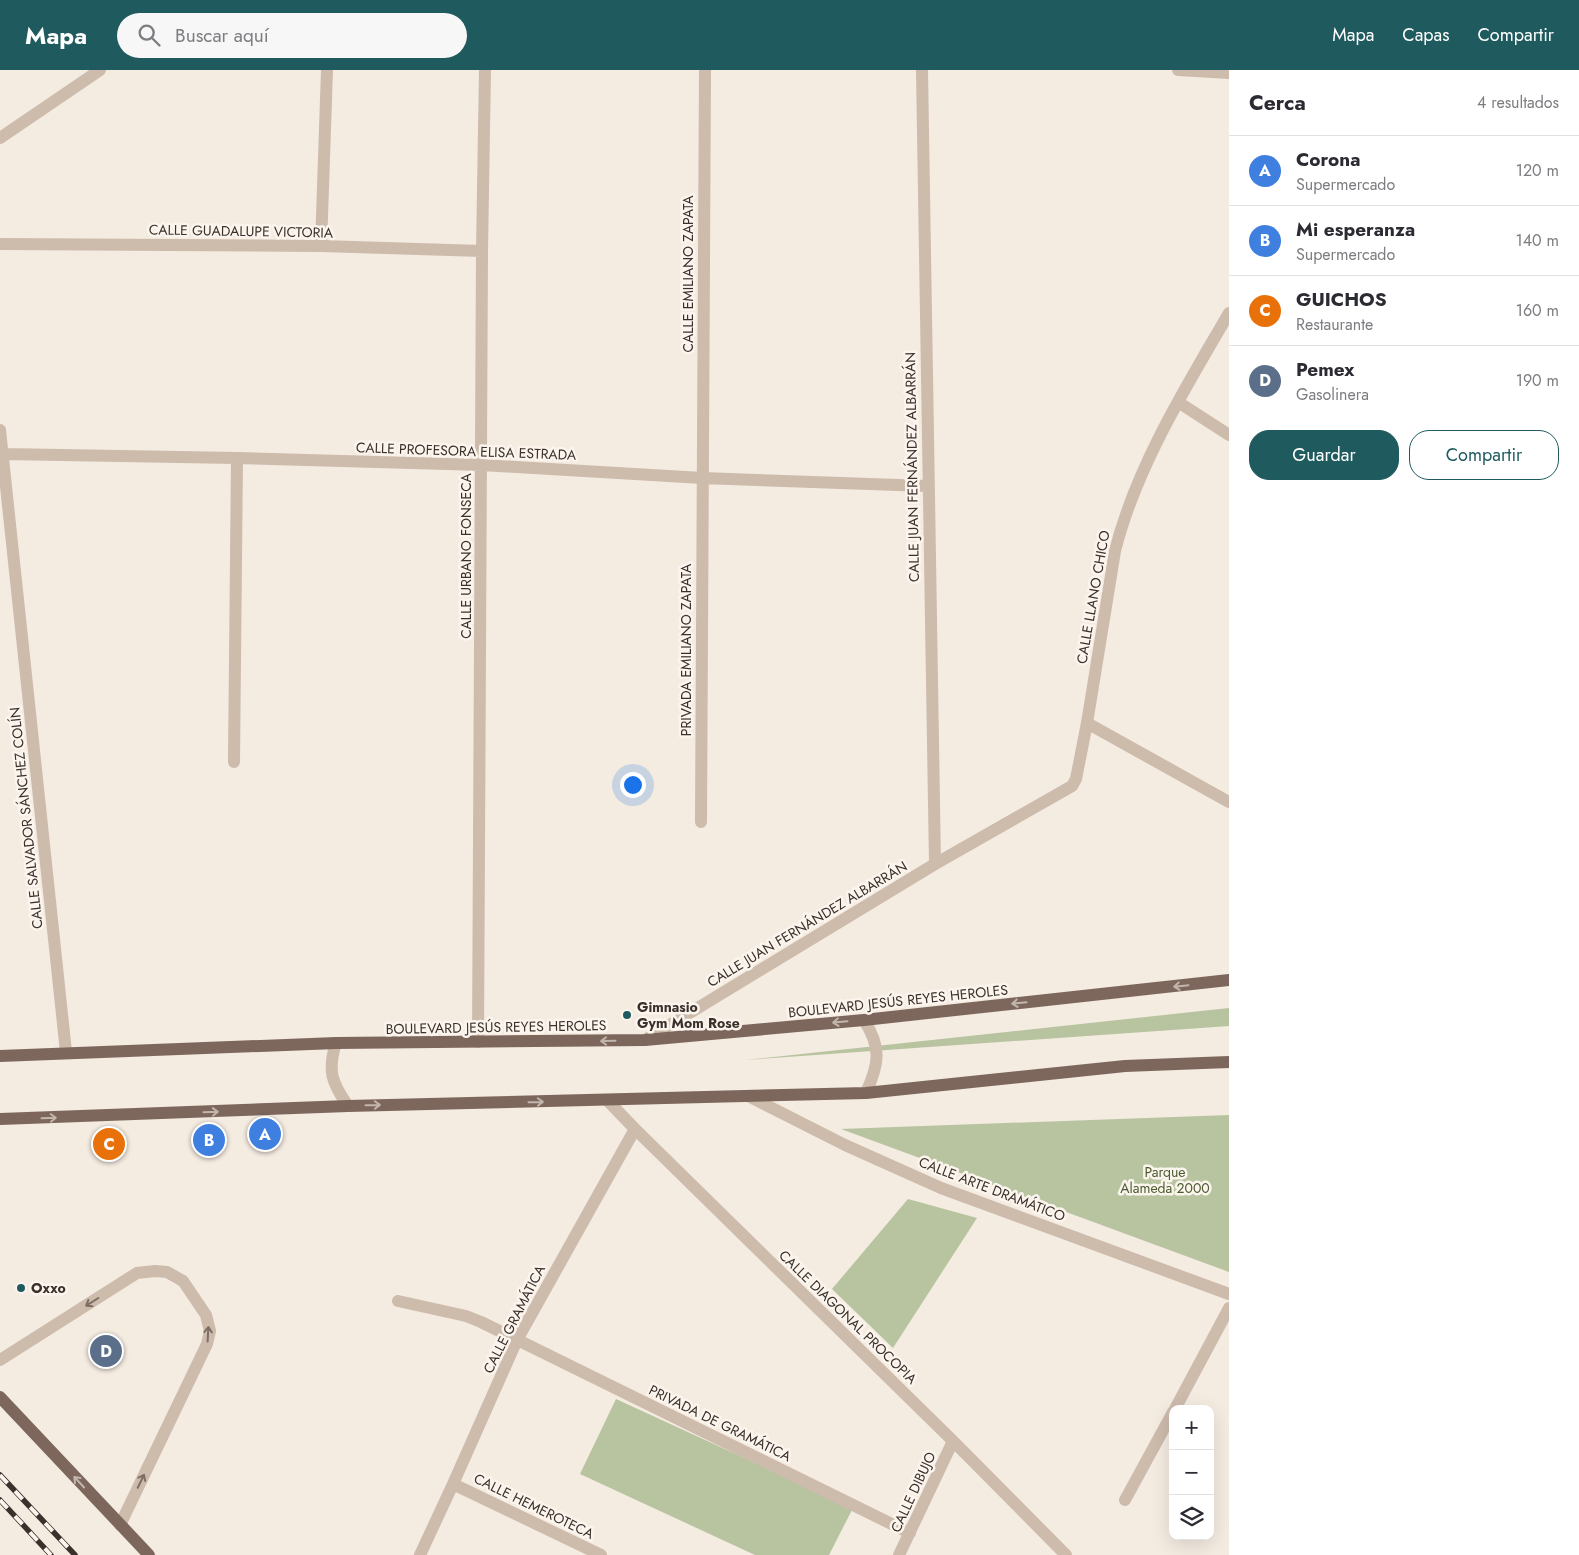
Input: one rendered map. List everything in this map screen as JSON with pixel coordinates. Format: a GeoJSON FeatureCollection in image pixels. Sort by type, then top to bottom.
{"type":"FeatureCollection","features":[{"type":"Feature","properties":{"kind":"main road","name":"BOULEVARD JESÚS REYES HEROLES"},"geometry":{"type":"LineString","coordinates":[[0,1056],[336,1043],[644,1040],[864,1020],[1229,980]]}},
{"type":"Feature","properties":{"kind":"main road"},"geometry":{"type":"LineString","coordinates":[[0,1119],[348,1106],[608,1101],[866,1093],[1126,1066],[1229,1062]]}},
{"type":"Feature","properties":{"kind":"main road"},"geometry":{"type":"LineString","coordinates":[[0,1397],[149,1555]]}},
{"type":"Feature","properties":{"kind":"street"},"geometry":{"type":"LineString","coordinates":[[0,138],[100,70]]}},
{"type":"Feature","properties":{"kind":"street"},"geometry":{"type":"LineString","coordinates":[[321,246],[327,70]]}},
{"type":"Feature","properties":{"kind":"street","name":"CALLE URBANO FONSECA"},"geometry":{"type":"LineString","coordinates":[[478,1042],[482,251],[485,70]]}},
{"type":"Feature","properties":{"kind":"street","name":"CALLE EMILIANO ZAPATA"},"geometry":{"type":"LineString","coordinates":[[702,478],[704,70]]}},
{"type":"Feature","properties":{"kind":"street","name":"CALLE JUAN FERNÁNDEZ ALBARRÁN"},"geometry":{"type":"LineString","coordinates":[[922,70],[927,486],[935,864]]}},
{"type":"Feature","properties":{"kind":"street"},"geometry":{"type":"LineString","coordinates":[[1178,70],[1229,72]]}},
{"type":"Feature","properties":{"kind":"street","name":"CALLE GUADALUPE VICTORIA"},"geometry":{"type":"LineString","coordinates":[[0,244],[321,246],[482,251]]}},
{"type":"Feature","properties":{"kind":"street","name":"CALLE LLANO CHICO"},"geometry":{"type":"LineString","coordinates":[[1070,788],[1076,779],[1087,723],[1115,551],[1121,526],[1139,481],[1178,402],[1229,313]]}},
{"type":"Feature","properties":{"kind":"street"},"geometry":{"type":"LineString","coordinates":[[1178,402],[1229,434]]}},
{"type":"Feature","properties":{"kind":"street","name":"CALLE SALVADOR SÁNCHEZ COLÍN"},"geometry":{"type":"LineString","coordinates":[[0,430],[3,454],[3,492],[66,1052]]}},
{"type":"Feature","properties":{"kind":"street","name":"CALLE PROFESORA ELISA ESTRADA"},"geometry":{"type":"LineString","coordinates":[[3,454],[237,458],[482,466],[702,478],[927,486]]}},
{"type":"Feature","properties":{"kind":"street"},"geometry":{"type":"LineString","coordinates":[[234,762],[237,458]]}},
{"type":"Feature","properties":{"kind":"street","name":"PRIVADA EMILIANO ZAPATA"},"geometry":{"type":"LineString","coordinates":[[701,822],[702,478]]}},
{"type":"Feature","properties":{"kind":"street"},"geometry":{"type":"LineString","coordinates":[[1087,723],[1229,802]]}},
{"type":"Feature","properties":{"kind":"street","name":"CALLE JUAN FERNÁNDEZ ALBARRÁN"},"geometry":{"type":"LineString","coordinates":[[644,1040],[935,864],[1070,788]]}},
{"type":"Feature","properties":{"kind":"street"},"geometry":{"type":"LineString","coordinates":[[864,1020],[875,1042],[878,1054],[876,1067],[866,1093]]}},
{"type":"Feature","properties":{"kind":"street"},"geometry":{"type":"LineString","coordinates":[[336,1043],[330,1068],[332,1079],[348,1106]]}},
{"type":"Feature","properties":{"kind":"street","name":"CALLE ARTE DRAMÁTICO"},"geometry":{"type":"LineString","coordinates":[[750,1097],[845,1145],[942,1188],[1229,1294]]}},
{"type":"Feature","properties":{"kind":"street","name":"CALLE DIAGONAL PROCOPIA"},"geometry":{"type":"LineString","coordinates":[[608,1101],[1066,1555]]}},
{"type":"Feature","properties":{"kind":"street","name":"CALLE GRAMÁTICA"},"geometry":{"type":"LineString","coordinates":[[420,1555],[517,1340],[635,1129]]}},
{"type":"Feature","properties":{"kind":"street"},"geometry":{"type":"LineString","coordinates":[[0,1360],[138,1273],[167,1272],[183,1281],[206,1315],[210,1331],[207,1344],[120,1525]]}},
{"type":"Feature","properties":{"kind":"street","name":"PRIVADA DE GRAMÁTICA"},"geometry":{"type":"LineString","coordinates":[[398,1302],[466,1316],[910,1533]]}},
{"type":"Feature","properties":{"kind":"street"},"geometry":{"type":"LineString","coordinates":[[1177,1405],[1229,1308]]}},
{"type":"Feature","properties":{"kind":"street"},"geometry":{"type":"LineString","coordinates":[[1125,1500],[1169,1419]]}},
{"type":"Feature","properties":{"kind":"street","name":"CALLE DIBUJO"},"geometry":{"type":"LineString","coordinates":[[899,1555],[953,1441]]}},
{"type":"Feature","properties":{"kind":"street","name":"CALLE HEMEROTECA"},"geometry":{"type":"LineString","coordinates":[[453,1484],[601,1555]]}},
{"type":"Feature","properties":{"kind":"green space"},"geometry":{"type":"Polygon","coordinates":[[[1229,1008],[1229,1026],[746,1060],[1229,1008]]]}},
{"type":"Feature","properties":{"kind":"green space","name":"Parque Alameda 2000"},"geometry":{"type":"Polygon","coordinates":[[[1229,1115],[1229,1272],[841,1129],[1229,1115]]]}},
{"type":"Feature","properties":{"kind":"green space"},"geometry":{"type":"Polygon","coordinates":[[[908,1199],[977,1218],[893,1348],[832,1289],[908,1199]]]}},
{"type":"Feature","properties":{"kind":"green space"},"geometry":{"type":"Polygon","coordinates":[[[616,1399],[853,1508],[829,1555],[755,1555],[580,1474],[616,1399]]]}},
{"type":"Feature","properties":{"kind":"railway"},"geometry":{"type":"LineString","coordinates":[[0,1475],[75,1555]]}},
{"type":"Feature","properties":{"kind":"railway"},"geometry":{"type":"LineString","coordinates":[[0,1500],[51,1555]]}},
{"type":"Feature","properties":{"kind":"place","name":"Gimnasio Gym Mom Rose"},"geometry":{"type":"Point","coordinates":[627,1015]}},
{"type":"Feature","properties":{"kind":"place","name":"Corona"},"geometry":{"type":"Point","coordinates":[265,1134]}},
{"type":"Feature","properties":{"kind":"place","name":"Mi esperanza"},"geometry":{"type":"Point","coordinates":[209,1140]}},
{"type":"Feature","properties":{"kind":"place","name":"GUICHOS"},"geometry":{"type":"Point","coordinates":[109,1144]}},
{"type":"Feature","properties":{"kind":"place","name":"Oxxo"},"geometry":{"type":"Point","coordinates":[21,1288]}},
{"type":"Feature","properties":{"kind":"place","name":"Pemex"},"geometry":{"type":"Point","coordinates":[106,1351]}}]}
